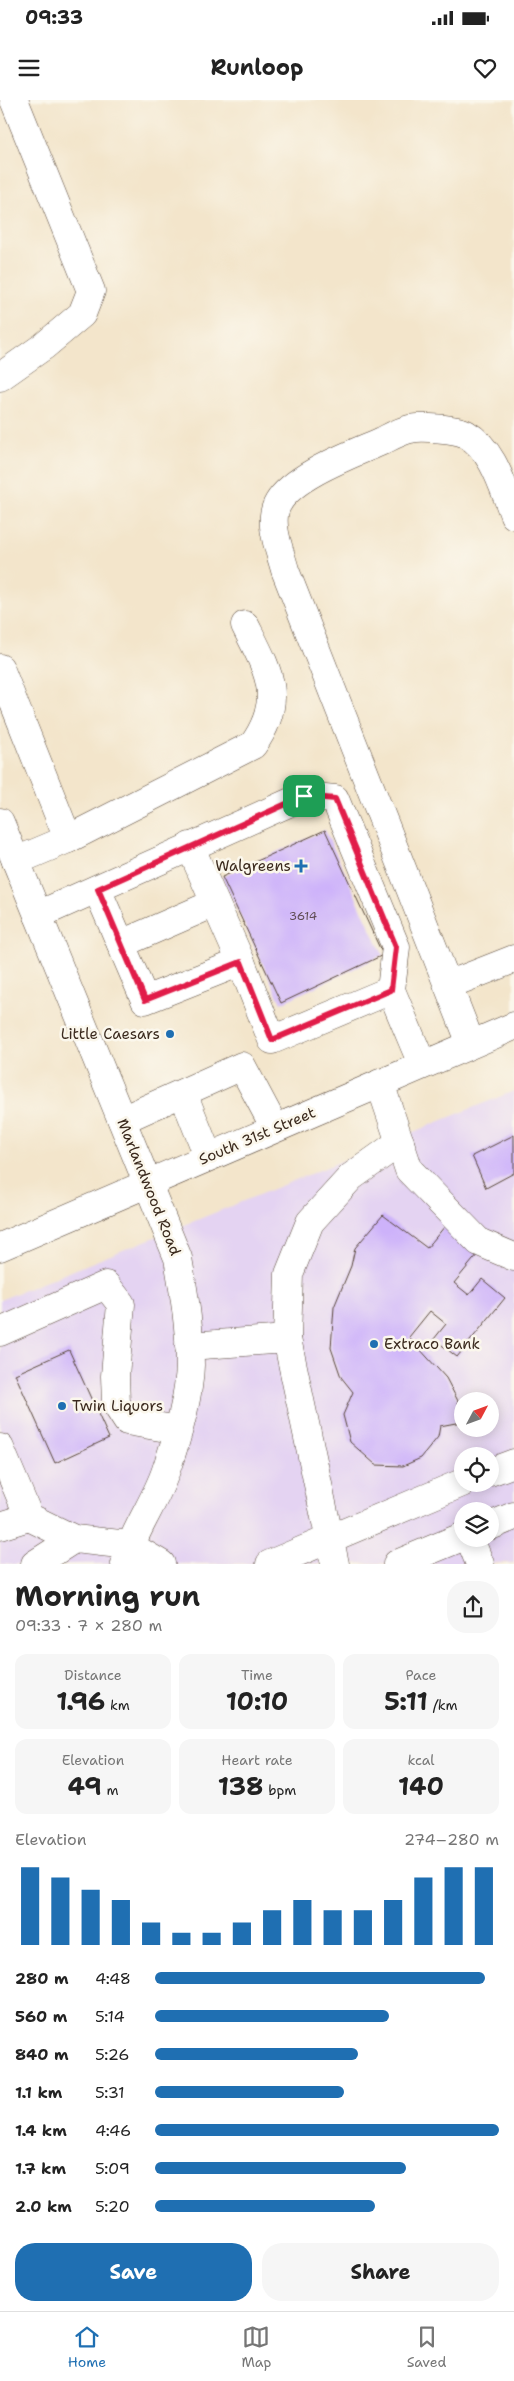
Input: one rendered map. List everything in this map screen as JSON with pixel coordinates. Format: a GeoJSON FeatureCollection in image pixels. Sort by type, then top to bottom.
{"type":"FeatureCollection","features":[{"type":"Feature","properties":{"kind":"street"},"geometry":{"type":"LineString","coordinates":[[0,377],[44,346],[82,314],[90,290],[14,100]]}},
{"type":"Feature","properties":{"kind":"street"},"geometry":{"type":"LineString","coordinates":[[471,1044],[285,570],[276,535],[274,518],[277,504],[290,489],[307,477],[331,464],[410,429],[435,429],[465,434],[481,447],[494,465],[514,515]]}},
{"type":"Feature","properties":{"kind":"street"},"geometry":{"type":"LineString","coordinates":[[16,861],[68,838],[253,745],[262,732],[269,713],[272,692],[265,664],[245,625]]}},
{"type":"Feature","properties":{"kind":"street"},"geometry":{"type":"LineString","coordinates":[[0,668],[68,838]]}},
{"type":"Feature","properties":{"kind":"street"},"geometry":{"type":"LineString","coordinates":[[38,915],[304,796],[335,799],[396,947],[391,990],[422,1064]]}},
{"type":"Feature","properties":{"kind":"street","name":"Marlandwood Road"},"geometry":{"type":"LineString","coordinates":[[0,822],[178,1258],[187,1310],[190,1366],[182,1415],[164,1474],[127,1554]]}},
{"type":"Feature","properties":{"kind":"street"},"geometry":{"type":"LineString","coordinates":[[190,846],[241,962],[272,1040],[391,990]]}},
{"type":"Feature","properties":{"kind":"street"},"geometry":{"type":"LineString","coordinates":[[98,889],[145,1000],[241,962]]}},
{"type":"Feature","properties":{"kind":"street"},"geometry":{"type":"LineString","coordinates":[[121,944],[215,903]]}},
{"type":"Feature","properties":{"kind":"street"},"geometry":{"type":"LineString","coordinates":[[448,985],[514,958]]}},
{"type":"Feature","properties":{"kind":"street","name":"South 31st Street"},"geometry":{"type":"LineString","coordinates":[[0,1247],[147,1182],[514,1026]]}},
{"type":"Feature","properties":{"kind":"street"},"geometry":{"type":"LineString","coordinates":[[122,1120],[242,1066],[275,1128]]}},
{"type":"Feature","properties":{"kind":"street"},"geometry":{"type":"LineString","coordinates":[[380,1083],[409,1170],[479,1242],[514,1258]]}},
{"type":"Feature","properties":{"kind":"street"},"geometry":{"type":"LineString","coordinates":[[183,1093],[208,1156]]}},
{"type":"Feature","properties":{"kind":"street"},"geometry":{"type":"LineString","coordinates":[[332,1551],[288,1339],[289,1274],[310,1222],[351,1177],[400,1142]]}},
{"type":"Feature","properties":{"kind":"street"},"geometry":{"type":"LineString","coordinates":[[514,1270],[514,1281]]}},
{"type":"Feature","properties":{"kind":"street"},"geometry":{"type":"LineString","coordinates":[[0,1332],[106,1285],[121,1304],[115,1376],[116,1404],[127,1421],[178,1430]]}},
{"type":"Feature","properties":{"kind":"street"},"geometry":{"type":"LineString","coordinates":[[189,1346],[288,1339]]}},
{"type":"Feature","properties":{"kind":"street"},"geometry":{"type":"LineString","coordinates":[[0,1448],[29,1517],[74,1539],[161,1564]]}},
{"type":"Feature","properties":{"kind":"street"},"geometry":{"type":"LineString","coordinates":[[499,1469],[514,1463]]}},
{"type":"Feature","properties":{"kind":"street"},"geometry":{"type":"LineString","coordinates":[[270,1564],[332,1551],[454,1487]]}},
{"type":"Feature","properties":{"kind":"street"},"geometry":{"type":"LineString","coordinates":[[499,1522],[514,1516]]}},
{"type":"Feature","properties":{"kind":"street"},"geometry":{"type":"LineString","coordinates":[[0,1526],[29,1517]]}},
{"type":"Feature","properties":{"kind":"street"},"geometry":{"type":"LineString","coordinates":[[35,1564],[74,1539]]}},
{"type":"Feature","properties":{"kind":"street"},"geometry":{"type":"LineString","coordinates":[[397,1564],[454,1540]]}},
{"type":"Feature","properties":{"kind":"street"},"geometry":{"type":"LineString","coordinates":[[473,1547],[480,1564]]}},
{"type":"Feature","properties":{"kind":"shaded area"},"geometry":{"type":"Polygon","coordinates":[[[514,1091],[514,1563],[0,1564],[0,1300],[514,1091]]]}},
{"type":"Feature","properties":{"kind":"building","name":"Walgreens"},"geometry":{"type":"Polygon","coordinates":[[[325,830],[383,955],[281,1003],[222,877],[325,830]]]}},
{"type":"Feature","properties":{"kind":"building"},"geometry":{"type":"Polygon","coordinates":[[[514,1135],[514,1173],[486,1188],[472,1156],[514,1135]]]}},
{"type":"Feature","properties":{"kind":"building","name":"Extraco Bank"},"geometry":{"type":"Polygon","coordinates":[[[383,1215],[427,1248],[445,1226],[478,1254],[454,1283],[469,1295],[482,1279],[505,1298],[457,1357],[434,1339],[446,1324],[430,1311],[409,1337],[446,1378],[454,1393],[454,1423],[440,1426],[438,1437],[421,1458],[403,1466],[376,1465],[350,1442],[343,1415],[353,1392],[341,1377],[331,1348],[334,1307],[351,1266],[355,1248],[383,1215]]]}},
{"type":"Feature","properties":{"kind":"building","name":"Twin Liquors"},"geometry":{"type":"Polygon","coordinates":[[[69,1350],[109,1438],[55,1463],[15,1374],[69,1350]]]}},
{"type":"Feature","properties":{"kind":"place","name":"Walgreens"},"geometry":{"type":"Point","coordinates":[301,866]}},
{"type":"Feature","properties":{"kind":"place","name":"Little Caesars"},"geometry":{"type":"Point","coordinates":[170,1034]}},
{"type":"Feature","properties":{"kind":"place","name":"Extraco Bank"},"geometry":{"type":"Point","coordinates":[374,1344]}},
{"type":"Feature","properties":{"kind":"place","name":"Twin Liquors"},"geometry":{"type":"Point","coordinates":[62,1406]}},
{"type":"Feature","properties":{"kind":"route"},"geometry":{"type":"LineString","coordinates":[[304,796],[335,799],[396,947],[391,990],[272,1040],[241,962],[145,1000],[98,889],[304,796]]}}]}
